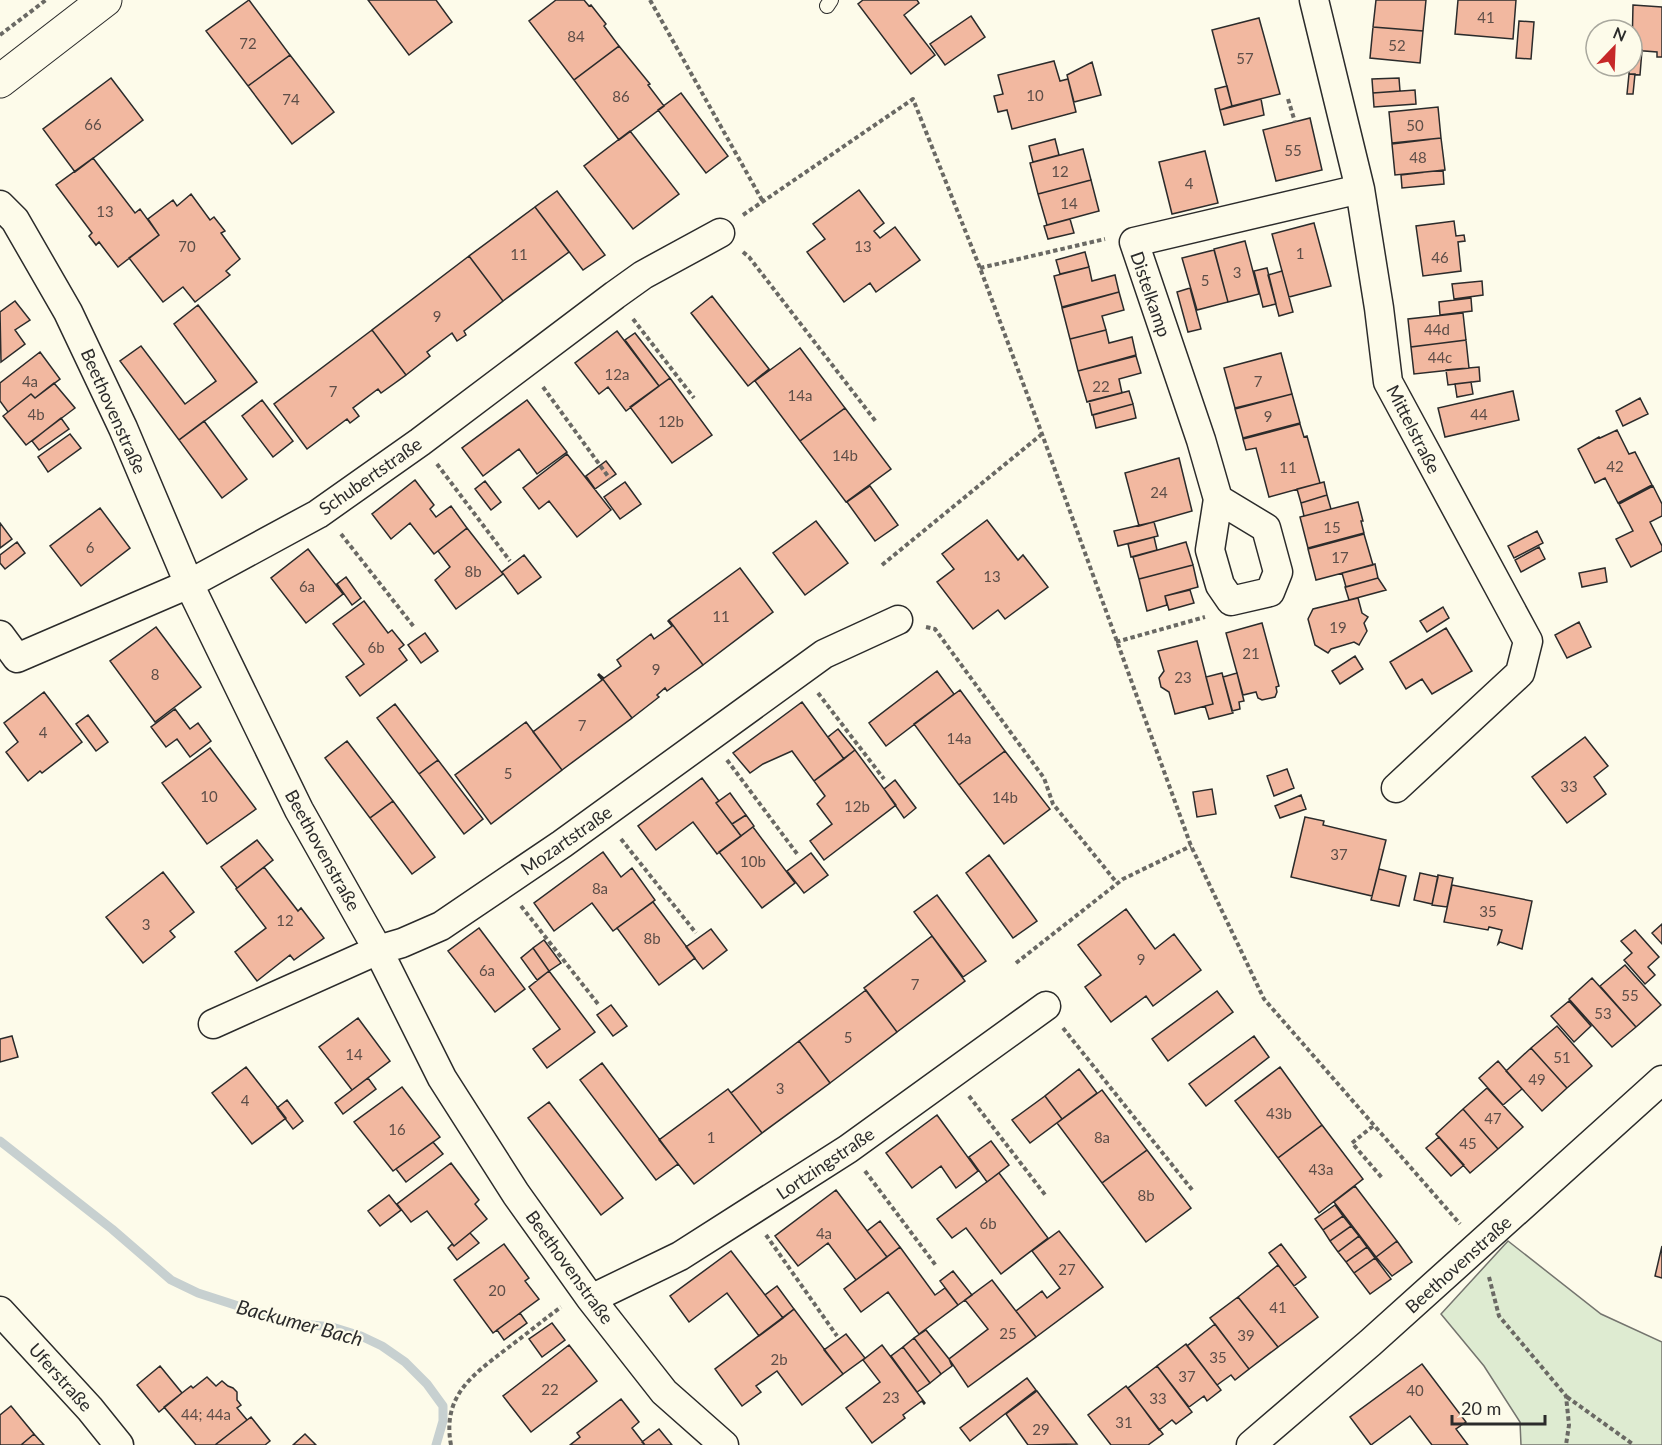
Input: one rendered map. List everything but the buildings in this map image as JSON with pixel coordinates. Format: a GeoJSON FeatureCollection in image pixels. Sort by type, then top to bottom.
{"type":"FeatureCollection","features":[{"type":"Feature","properties":{"kind":"main road"},"geometry":{"type":"LineString","coordinates":[[0,81],[105,0]]}},
{"type":"Feature","properties":{"kind":"street","name":"Mittelstraße"},"geometry":{"type":"LineString","coordinates":[[1314,0],[1360,189],[1388,382],[1528,641],[1520,673],[1396,788]]}},
{"type":"Feature","properties":{"kind":"street","name":"Distelkamp"},"geometry":{"type":"LineString","coordinates":[[1231,601],[1220,585],[1210,550],[1218,499],[1201,440],[1134,242],[1360,189]]}},
{"type":"Feature","properties":{"kind":"street","name":"Beethovenstraße"},"geometry":{"type":"LineString","coordinates":[[0,205],[15,220],[68,312],[123,428],[189,584],[299,810],[378,950],[442,1078],[516,1194],[591,1299],[664,1392],[724,1445]]}},
{"type":"Feature","properties":{"kind":"street","name":"Schubertstraße"},"geometry":{"type":"LineString","coordinates":[[0,635],[17,658],[189,584],[322,510],[420,442],[643,275],[720,233]]}},
{"type":"Feature","properties":{"kind":"street"},"geometry":{"type":"LineString","coordinates":[[1218,499],[1266,528],[1278,572],[1270,592],[1231,601]]}},
{"type":"Feature","properties":{"kind":"street","name":"Mozartstraße"},"geometry":{"type":"LineString","coordinates":[[213,1024],[378,950],[402,943],[441,926],[504,884],[824,654],[898,620]]}},
{"type":"Feature","properties":{"kind":"street","name":"Lortzingstraße"},"geometry":{"type":"LineString","coordinates":[[591,1299],[680,1256],[848,1149],[1046,1006]]}},
{"type":"Feature","properties":{"kind":"street","name":"Beethovenstraße"},"geometry":{"type":"LineString","coordinates":[[1251,1445],[1479,1246],[1662,1080]]}},
{"type":"Feature","properties":{"kind":"street","name":"Uferstraße"},"geometry":{"type":"LineString","coordinates":[[1,1315],[90,1409],[119,1445]]}},
{"type":"Feature","properties":{"kind":"path"},"geometry":{"type":"LineString","coordinates":[[0,35],[46,0]]}},
{"type":"Feature","properties":{"kind":"path"},"geometry":{"type":"LineString","coordinates":[[650,0],[762,200],[913,99],[1042,434],[1191,846],[1264,999],[1479,1246],[1499,1316],[1566,1396],[1634,1445]]}},
{"type":"Feature","properties":{"kind":"path"},"geometry":{"type":"LineString","coordinates":[[1288,99],[1295,122]]}},
{"type":"Feature","properties":{"kind":"path"},"geometry":{"type":"LineString","coordinates":[[720,233],[750,257],[877,423]]}},
{"type":"Feature","properties":{"kind":"path"},"geometry":{"type":"LineString","coordinates":[[980,268],[1109,238],[1118,237],[1134,242]]}},
{"type":"Feature","properties":{"kind":"path"},"geometry":{"type":"LineString","coordinates":[[615,295],[694,398]]}},
{"type":"Feature","properties":{"kind":"path"},"geometry":{"type":"LineString","coordinates":[[525,362],[610,478]]}},
{"type":"Feature","properties":{"kind":"path"},"geometry":{"type":"LineString","coordinates":[[882,565],[1042,434]]}},
{"type":"Feature","properties":{"kind":"path"},"geometry":{"type":"LineString","coordinates":[[420,442],[510,561]]}},
{"type":"Feature","properties":{"kind":"path"},"geometry":{"type":"LineString","coordinates":[[322,510],[414,627]]}},
{"type":"Feature","properties":{"kind":"path"},"geometry":{"type":"LineString","coordinates":[[1116,642],[1218,614],[1231,601]]}},
{"type":"Feature","properties":{"kind":"path"},"geometry":{"type":"LineString","coordinates":[[898,620],[935,629],[1044,778],[1053,804],[1117,883]]}},
{"type":"Feature","properties":{"kind":"path"},"geometry":{"type":"LineString","coordinates":[[802,671],[884,779]]}},
{"type":"Feature","properties":{"kind":"path"},"geometry":{"type":"LineString","coordinates":[[710,737],[798,855]]}},
{"type":"Feature","properties":{"kind":"path"},"geometry":{"type":"LineString","coordinates":[[602,814],[696,933]]}},
{"type":"Feature","properties":{"kind":"path"},"geometry":{"type":"LineString","coordinates":[[1016,963],[1117,883],[1191,846]]}},
{"type":"Feature","properties":{"kind":"path"},"geometry":{"type":"LineString","coordinates":[[504,884],[598,1004]]}},
{"type":"Feature","properties":{"kind":"path"},"geometry":{"type":"LineString","coordinates":[[1046,1006],[1193,1191]]}},
{"type":"Feature","properties":{"kind":"path"},"geometry":{"type":"LineString","coordinates":[[952,1074],[1046,1196]]}},
{"type":"Feature","properties":{"kind":"path"},"geometry":{"type":"LineString","coordinates":[[1373,1126],[1352,1143],[1383,1179]]}},
{"type":"Feature","properties":{"kind":"path"},"geometry":{"type":"LineString","coordinates":[[848,1149],[937,1268]]}},
{"type":"Feature","properties":{"kind":"path"},"geometry":{"type":"LineString","coordinates":[[750,1212],[837,1336]]}},
{"type":"Feature","properties":{"kind":"path"},"geometry":{"type":"LineString","coordinates":[[451,1445],[450,1414],[457,1396],[473,1375],[572,1298],[591,1299]]}},
{"type":"Feature","properties":{"kind":"path"},"geometry":{"type":"LineString","coordinates":[[1566,1396],[1569,1425],[1566,1445]]}},
{"type":"Feature","properties":{"kind":"green space"},"geometry":{"type":"Polygon","coordinates":[[[1508,1241],[1601,1314],[1662,1342],[1662,1445],[1521,1445],[1520,1422],[1484,1366],[1441,1314],[1508,1241]]]}},
{"type":"Feature","properties":{"kind":"waterway","name":"Backumer Bach"},"geometry":{"type":"LineString","coordinates":[[0,1141],[112,1229],[171,1280],[198,1293],[278,1319],[332,1327],[361,1336],[382,1346],[405,1362],[427,1384],[443,1406],[443,1421],[436,1445]]}}]}
